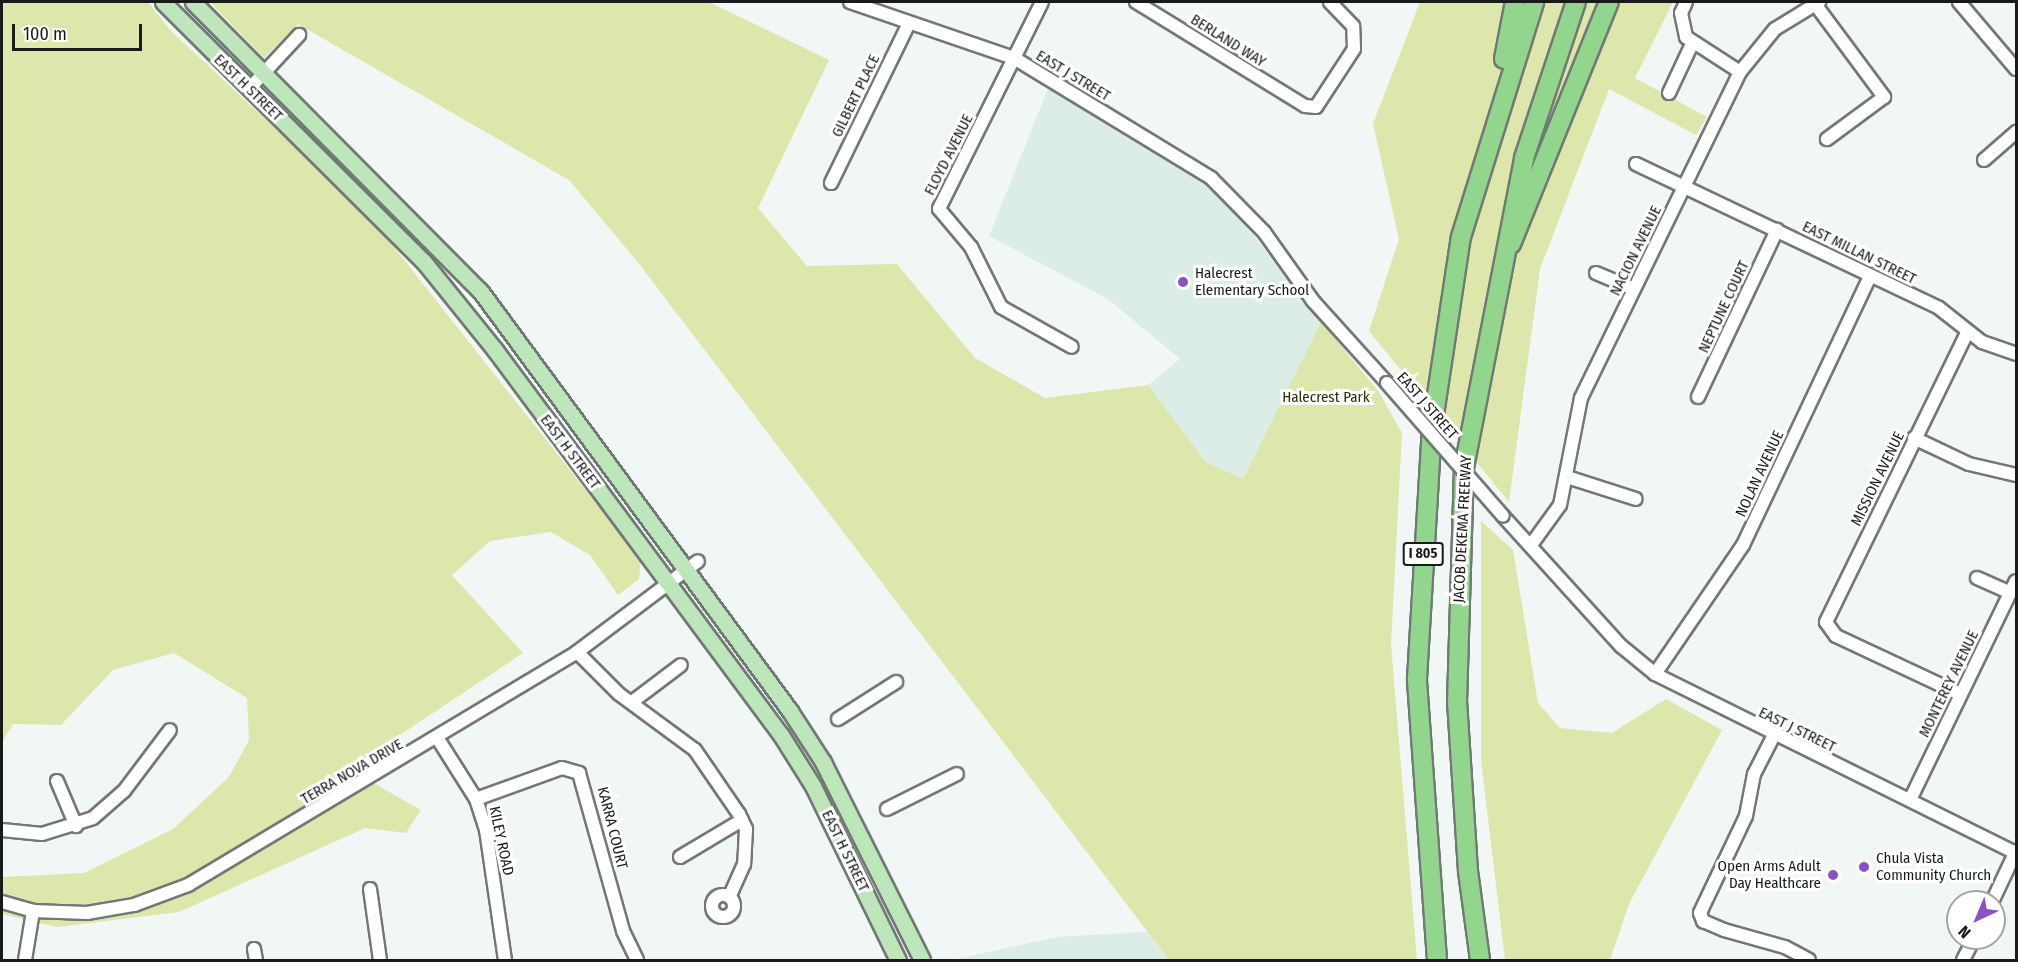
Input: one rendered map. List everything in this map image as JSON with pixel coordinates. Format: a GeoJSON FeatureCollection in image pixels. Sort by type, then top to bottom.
{"type":"FeatureCollection","features":[{"type":"Feature","properties":{"kind":"highway"},"geometry":{"type":"LineString","coordinates":[[1486,153],[1515,2]]}},
{"type":"Feature","properties":{"kind":"highway","name":"I 805"},"geometry":{"type":"LineString","coordinates":[[1437,960],[1419,734],[1424,542],[1432,428],[1461,237],[1534,2]]}},
{"type":"Feature","properties":{"kind":"highway","name":"JACOB DEKEMA FREEWAY"},"geometry":{"type":"LineString","coordinates":[[1480,960],[1457,703],[1464,468],[1502,261],[1524,158],[1576,2]]}},
{"type":"Feature","properties":{"kind":"highway"},"geometry":{"type":"LineString","coordinates":[[1502,261],[1609,2]]}},
{"type":"Feature","properties":{"kind":"main road","name":"EAST H STREET"},"geometry":{"type":"LineString","coordinates":[[163,2],[424,262],[667,583],[813,786],[898,960]]}},
{"type":"Feature","properties":{"kind":"main road","name":"EAST H STREET"},"geometry":{"type":"LineString","coordinates":[[193,2],[481,292],[692,565],[823,762],[922,960]]}},
{"type":"Feature","properties":{"kind":"street","name":"EAST J STREET"},"geometry":{"type":"LineString","coordinates":[[850,2],[1014,58],[1211,178],[1264,232],[1313,301],[1621,646],[1655,674],[1774,735],[2016,852]]}},
{"type":"Feature","properties":{"kind":"street","name":"FLOYD AVENUE"},"geometry":{"type":"LineString","coordinates":[[1042,2],[939,209],[971,246],[1001,307],[1072,347]]}},
{"type":"Feature","properties":{"kind":"street","name":"BERLAND WAY"},"geometry":{"type":"LineString","coordinates":[[1136,2],[1305,106],[1316,107],[1326,100],[1354,49],[1353,26],[1330,2]]}},
{"type":"Feature","properties":{"kind":"street"},"geometry":{"type":"LineString","coordinates":[[1686,2],[1682,28],[1692,44],[1740,72]]}},
{"type":"Feature","properties":{"kind":"street"},"geometry":{"type":"LineString","coordinates":[[1959,2],[2016,69]]}},
{"type":"Feature","properties":{"kind":"street"},"geometry":{"type":"LineString","coordinates":[[1817,3],[1884,97],[1827,139]]}},
{"type":"Feature","properties":{"kind":"street","name":"NACION AVENUE"},"geometry":{"type":"LineString","coordinates":[[1531,545],[1556,514],[1567,477],[1581,398],[1740,72],[1775,29],[1817,3]]}},
{"type":"Feature","properties":{"kind":"street","name":"GILBERT PLACE"},"geometry":{"type":"LineString","coordinates":[[831,183],[909,23]]}},
{"type":"Feature","properties":{"kind":"street"},"geometry":{"type":"LineString","coordinates":[[249,89],[299,35]]}},
{"type":"Feature","properties":{"kind":"street"},"geometry":{"type":"LineString","coordinates":[[1669,93],[1692,44]]}},
{"type":"Feature","properties":{"kind":"street"},"geometry":{"type":"LineString","coordinates":[[1984,160],[2016,132]]}},
{"type":"Feature","properties":{"kind":"street","name":"EAST MILLAN STREET"},"geometry":{"type":"LineString","coordinates":[[1636,164],[1939,308],[1967,333],[2016,354]]}},
{"type":"Feature","properties":{"kind":"street","name":"NEPTUNE COURT"},"geometry":{"type":"LineString","coordinates":[[1698,397],[1777,230]]}},
{"type":"Feature","properties":{"kind":"street"},"geometry":{"type":"LineString","coordinates":[[1596,273],[1634,289]]}},
{"type":"Feature","properties":{"kind":"street","name":"NOLAN AVENUE"},"geometry":{"type":"LineString","coordinates":[[1655,674],[1743,545],[1870,276]]}},
{"type":"Feature","properties":{"kind":"street","name":"MISSION AVENUE"},"geometry":{"type":"LineString","coordinates":[[1960,694],[1836,636],[1826,622],[1967,333]]}},
{"type":"Feature","properties":{"kind":"street"},"geometry":{"type":"LineString","coordinates":[[1914,438],[1969,464],[2016,475]]}},
{"type":"Feature","properties":{"kind":"street"},"geometry":{"type":"LineString","coordinates":[[1567,477],[1636,499]]}},
{"type":"Feature","properties":{"kind":"street","name":"TERRA NOVA DRIVE"},"geometry":{"type":"LineString","coordinates":[[2,902],[33,911],[109,910],[188,885],[438,739],[582,648],[692,565]]}},
{"type":"Feature","properties":{"kind":"street"},"geometry":{"type":"LineString","coordinates":[[1977,578],[2010,593]]}},
{"type":"Feature","properties":{"kind":"street","name":"MONTEREY AVENUE"},"geometry":{"type":"LineString","coordinates":[[1910,800],[2016,581]]}},
{"type":"Feature","properties":{"kind":"street"},"geometry":{"type":"LineString","coordinates":[[582,648],[609,685],[695,750],[742,820],[744,864],[729,897]]}},
{"type":"Feature","properties":{"kind":"street"},"geometry":{"type":"LineString","coordinates":[[632,702],[681,665]]}},
{"type":"Feature","properties":{"kind":"street"},"geometry":{"type":"LineString","coordinates":[[838,719],[896,682]]}},
{"type":"Feature","properties":{"kind":"street"},"geometry":{"type":"LineString","coordinates":[[2,830],[42,834],[76,826],[117,799],[170,730]]}},
{"type":"Feature","properties":{"kind":"street"},"geometry":{"type":"LineString","coordinates":[[1774,735],[1754,774],[1746,816],[1700,913],[1703,921],[1724,930],[1785,947],[1809,960]]}},
{"type":"Feature","properties":{"kind":"street","name":"KILEY ROAD"},"geometry":{"type":"LineString","coordinates":[[438,739],[476,799],[486,830],[506,960]]}},
{"type":"Feature","properties":{"kind":"street","name":"KARRA COURT"},"geometry":{"type":"LineString","coordinates":[[476,799],[562,768],[579,773],[622,931],[638,960]]}},
{"type":"Feature","properties":{"kind":"street"},"geometry":{"type":"LineString","coordinates":[[886,809],[957,774]]}},
{"type":"Feature","properties":{"kind":"street"},"geometry":{"type":"LineString","coordinates":[[57,781],[76,826]]}},
{"type":"Feature","properties":{"kind":"street"},"geometry":{"type":"LineString","coordinates":[[680,857],[742,820]]}},
{"type":"Feature","properties":{"kind":"street"},"geometry":{"type":"LineString","coordinates":[[1998,890],[2016,852]]}},
{"type":"Feature","properties":{"kind":"street"},"geometry":{"type":"LineString","coordinates":[[370,889],[380,960]]}},
{"type":"Feature","properties":{"kind":"street"},"geometry":{"type":"LineString","coordinates":[[25,960],[33,911]]}},
{"type":"Feature","properties":{"kind":"shaded area","name":"Halecrest Elementary School"},"geometry":{"type":"Polygon","coordinates":[[[1048,89],[1176,163],[1231,206],[1321,322],[1244,480],[1206,462],[1148,385],[1180,359],[1108,299],[989,236],[1048,89]]]}},
{"type":"Feature","properties":{"kind":"shaded area"},"geometry":{"type":"Polygon","coordinates":[[[1147,932],[1169,960],[952,960],[1057,937],[1147,932]]]}},
{"type":"Feature","properties":{"kind":"green space"},"geometry":{"type":"Polygon","coordinates":[[[2,2],[148,2],[171,31],[371,218],[641,560],[639,579],[618,595],[590,555],[551,532],[490,541],[452,575],[523,653],[349,769],[421,810],[406,833],[365,828],[179,912],[57,927],[2,914],[2,877],[84,873],[173,829],[229,777],[249,740],[247,698],[174,653],[113,670],[61,725],[13,724],[2,742],[2,2]]]}},
{"type":"Feature","properties":{"kind":"green space","name":"Halecrest Park"},"geometry":{"type":"Polygon","coordinates":[[[210,2],[709,2],[829,60],[758,208],[807,266],[897,264],[975,358],[1045,398],[1148,385],[1206,462],[1243,479],[1321,322],[1379,392],[1402,433],[1391,644],[1417,960],[1169,960],[640,265],[569,180],[298,24],[264,58],[210,2]]]}},
{"type":"Feature","properties":{"kind":"green space"},"geometry":{"type":"Polygon","coordinates":[[[1420,2],[1673,2],[1635,78],[1707,117],[1696,135],[1609,89],[1540,269],[1509,502],[1369,331],[1399,239],[1373,124],[1420,2]]]}},
{"type":"Feature","properties":{"kind":"green space"},"geometry":{"type":"Polygon","coordinates":[[[1481,521],[1513,550],[1538,703],[1560,728],[1612,733],[1666,699],[1722,730],[1629,904],[1610,960],[1505,960],[1481,760],[1481,521]]]}},
{"type":"Feature","properties":{"kind":"place","name":"Halecrest Elementary School"},"geometry":{"type":"Point","coordinates":[1183,282]}},
{"type":"Feature","properties":{"kind":"place","name":"Chula Vista Community Church"},"geometry":{"type":"Point","coordinates":[1864,867]}},
{"type":"Feature","properties":{"kind":"place","name":"Open Arms Adult Day Healthcare"},"geometry":{"type":"Point","coordinates":[1833,875]}}]}
